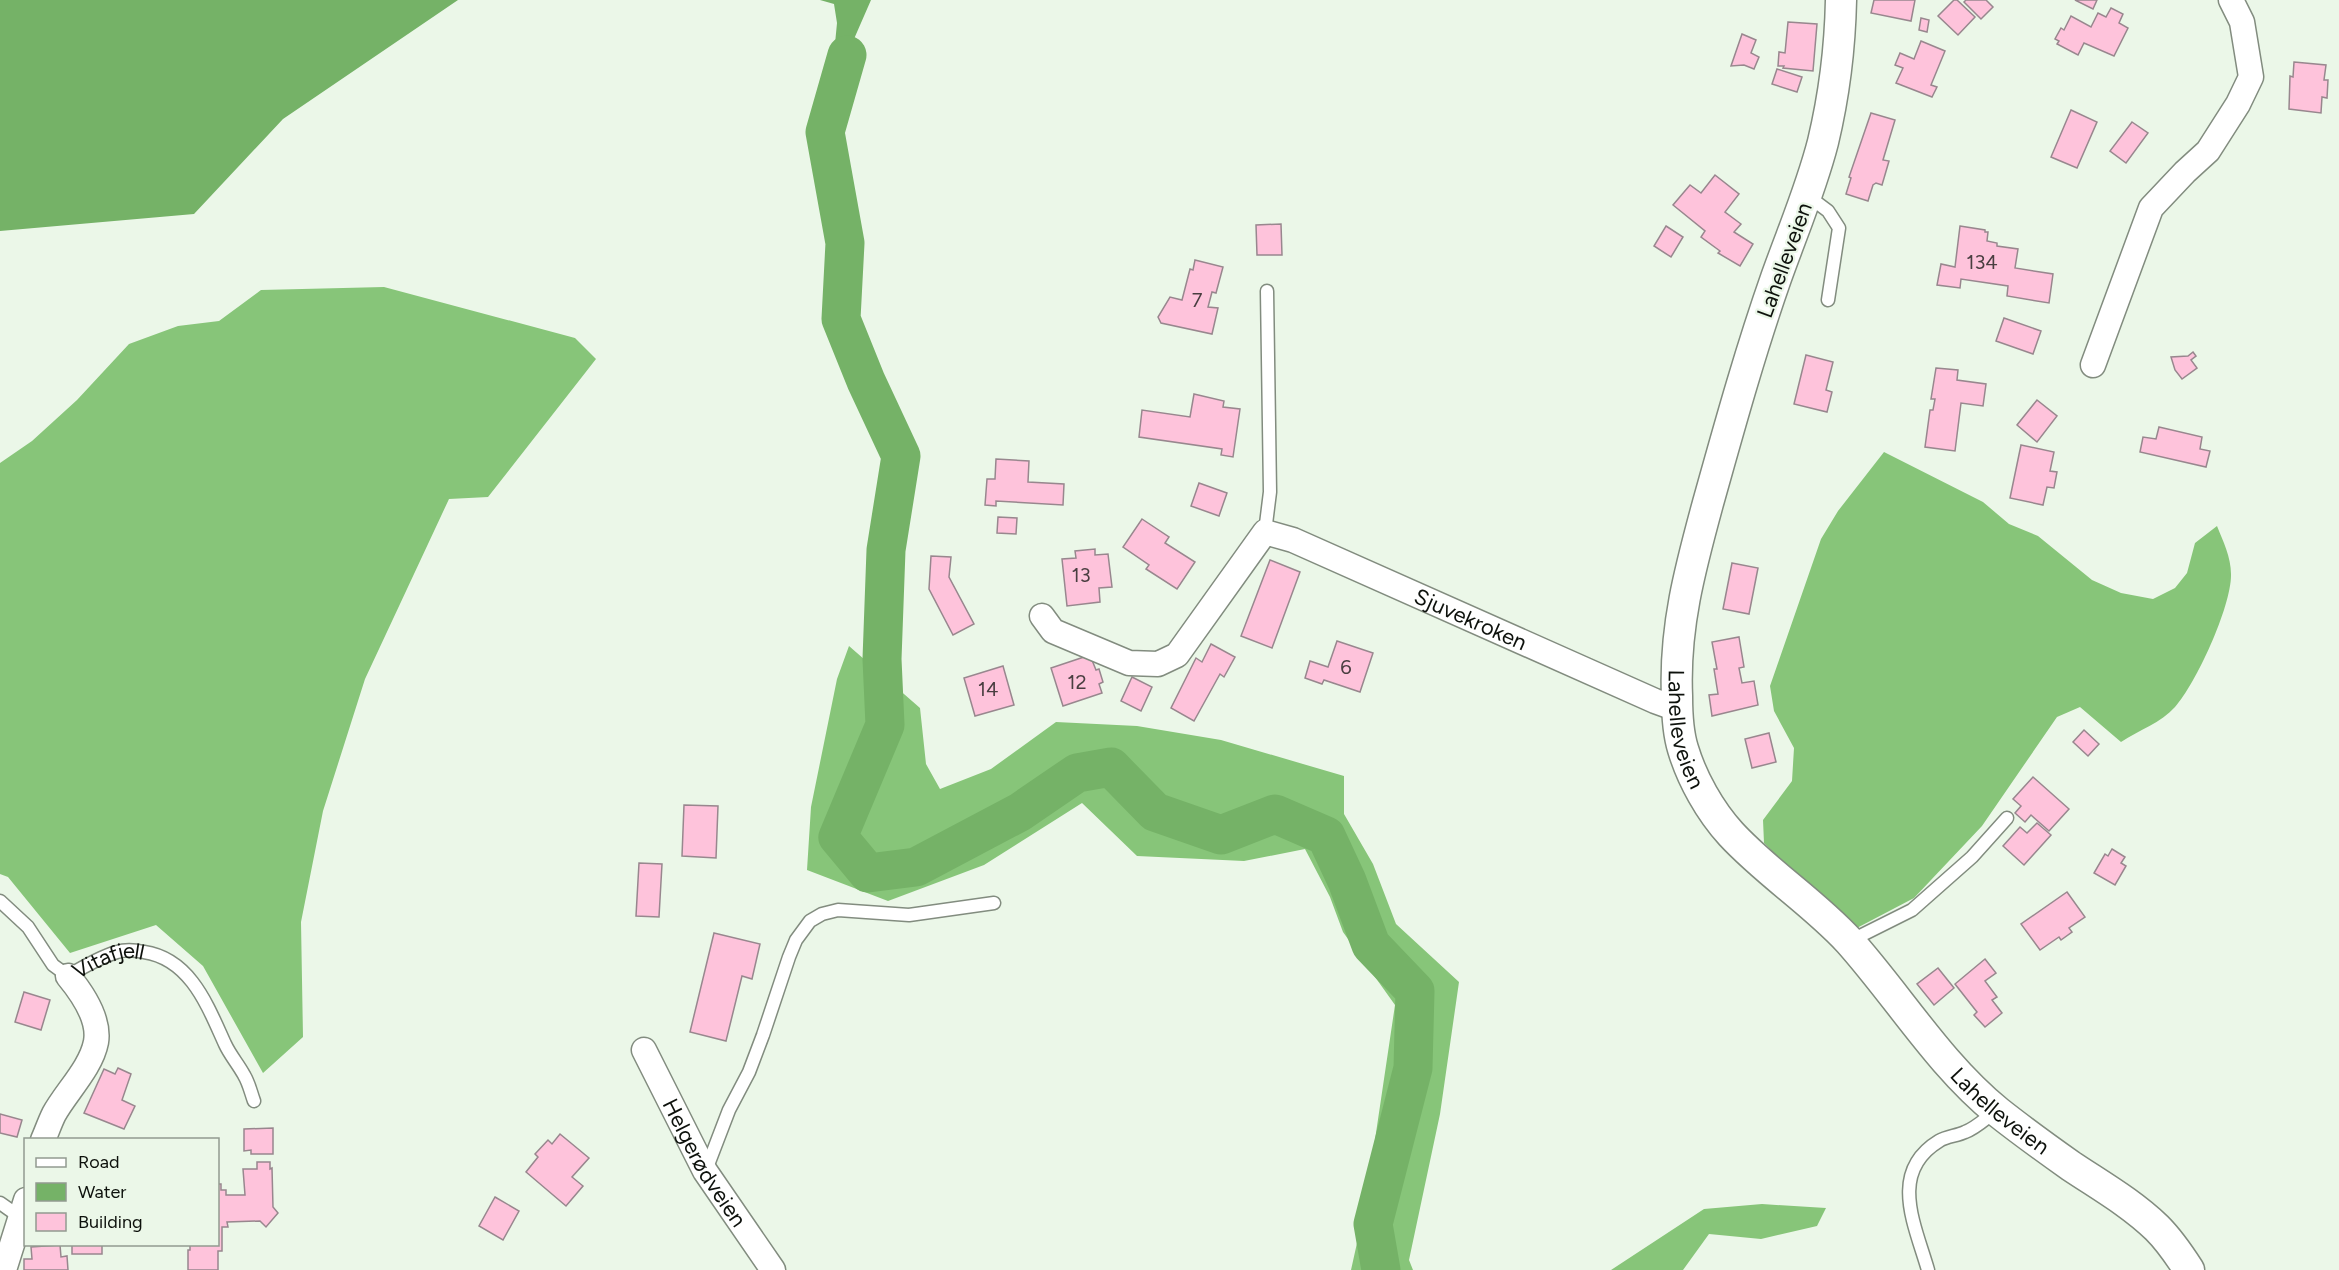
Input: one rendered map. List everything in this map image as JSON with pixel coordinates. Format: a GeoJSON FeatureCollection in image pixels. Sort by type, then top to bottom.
{"type":"FeatureCollection","features":[{"type":"Feature","properties":{"kind":"street","name":"Lahelleveien"},"geometry":{"type":"LineString","coordinates":[[1841,0],[1833,93],[1823,143],[1807,196],[1746,368],[1696,545],[1678,623],[1675,666],[1677,709],[1683,747],[1695,777],[1717,814],[1743,845],[1818,910],[1849,941],[1952,1067],[1997,1111],[2072,1166],[2130,1204],[2160,1231],[2189,1270]]}},
{"type":"Feature","properties":{"kind":"street"},"geometry":{"type":"LineString","coordinates":[[2093,364],[2151,208],[2208,151],[2238,104],[2251,77],[2242,22],[2231,0]]}},
{"type":"Feature","properties":{"kind":"street"},"geometry":{"type":"LineString","coordinates":[[1042,616],[1053,631],[1129,663],[1158,664],[1177,655],[1265,532]]}},
{"type":"Feature","properties":{"kind":"street","name":"Sjuvekroken"},"geometry":{"type":"LineString","coordinates":[[1265,532],[1293,540],[1645,697],[1677,709]]}},
{"type":"Feature","properties":{"kind":"street","name":"Vitafjell"},"geometry":{"type":"LineString","coordinates":[[44,1138],[55,1113],[75,1084],[96,1041],[96,1024],[91,1012],[68,976]]}},
{"type":"Feature","properties":{"kind":"street","name":"Helgerødveien"},"geometry":{"type":"LineString","coordinates":[[644,1050],[705,1171],[773,1270]]}},
{"type":"Feature","properties":{"kind":"street"},"geometry":{"type":"LineString","coordinates":[[4,1270],[23,1208]]}},
{"type":"Feature","properties":{"kind":"lane"},"geometry":{"type":"LineString","coordinates":[[1807,196],[1828,211],[1839,228],[1828,300]]}},
{"type":"Feature","properties":{"kind":"lane"},"geometry":{"type":"LineString","coordinates":[[1265,532],[1270,492],[1267,291]]}},
{"type":"Feature","properties":{"kind":"lane"},"geometry":{"type":"LineString","coordinates":[[1849,941],[1912,910],[1972,857],[2007,818]]}},
{"type":"Feature","properties":{"kind":"lane"},"geometry":{"type":"LineString","coordinates":[[0,901],[28,927],[53,965],[68,976]]}},
{"type":"Feature","properties":{"kind":"lane"},"geometry":{"type":"LineString","coordinates":[[705,1171],[729,1110],[753,1062],[796,940],[810,921],[822,914],[838,910],[909,915],[994,903]]}},
{"type":"Feature","properties":{"kind":"lane","name":"Vitafjell"},"geometry":{"type":"LineString","coordinates":[[68,976],[92,962],[118,952],[132,950],[151,953],[167,959],[180,969],[198,989],[228,1052],[246,1077],[254,1101]]}},
{"type":"Feature","properties":{"kind":"lane"},"geometry":{"type":"LineString","coordinates":[[1928,1270],[1909,1202],[1908,1186],[1916,1161],[1942,1139],[1966,1132],[1997,1111]]}},
{"type":"Feature","properties":{"kind":"lane"},"geometry":{"type":"LineString","coordinates":[[0,1203],[23,1208]]}},
{"type":"Feature","properties":{"kind":"shaded area"},"geometry":{"type":"Polygon","coordinates":[[[384,287],[575,338],[596,359],[488,497],[449,499],[365,679],[323,811],[301,922],[303,1037],[263,1073],[203,966],[156,925],[70,953],[8,877],[0,874],[0,463],[32,441],[77,400],[129,344],[178,326],[219,321],[261,290],[384,287]]]}},
{"type":"Feature","properties":{"kind":"shaded area"},"geometry":{"type":"Polygon","coordinates":[[[1884,452],[1983,502],[2009,524],[2038,536],[2092,580],[2121,593],[2153,599],[2175,588],[2187,573],[2195,543],[2217,526],[2228,555],[2231,574],[2226,605],[2211,644],[2193,681],[2169,713],[2121,742],[2080,707],[2057,717],[1982,826],[1914,898],[1853,930],[1764,843],[1763,820],[1792,781],[1794,748],[1774,711],[1770,686],[1821,539],[1838,511],[1884,452]]]}},
{"type":"Feature","properties":{"kind":"shaded area"},"geometry":{"type":"Polygon","coordinates":[[[849,646],[920,708],[926,764],[940,789],[991,769],[1056,722],[1137,726],[1221,740],[1344,776],[1344,814],[1373,864],[1396,924],[1459,982],[1440,1114],[1409,1260],[1413,1270],[1351,1270],[1365,1207],[1395,1005],[1343,932],[1330,897],[1305,849],[1244,861],[1137,856],[1082,803],[984,865],[888,901],[807,870],[811,807],[837,679],[849,646]]]}},
{"type":"Feature","properties":{"kind":"shaded area"},"geometry":{"type":"Polygon","coordinates":[[[1762,1204],[1826,1208],[1817,1226],[1761,1239],[1709,1234],[1683,1270],[1611,1270],[1704,1209],[1762,1204]]]}},
{"type":"Feature","properties":{"kind":"water"},"geometry":{"type":"Polygon","coordinates":[[[0,0],[458,0],[283,119],[194,214],[0,231],[0,0]]]}},
{"type":"Feature","properties":{"kind":"water"},"geometry":{"type":"Polygon","coordinates":[[[820,0],[871,0],[847,55],[834,54],[837,23],[834,4],[820,0]]]}},
{"type":"Feature","properties":{"kind":"building"},"geometry":{"type":"Polygon","coordinates":[[[1874,0],[1915,0],[1911,21],[1871,13],[1874,0]]]}},
{"type":"Feature","properties":{"kind":"building"},"geometry":{"type":"Polygon","coordinates":[[[1954,0],[1957,0],[1975,17],[1958,35],[1938,16],[1954,0]]]}},
{"type":"Feature","properties":{"kind":"building"},"geometry":{"type":"Polygon","coordinates":[[[1966,0],[1986,0],[1993,7],[1981,19],[1964,2],[1966,0]]]}},
{"type":"Feature","properties":{"kind":"building"},"geometry":{"type":"Polygon","coordinates":[[[2075,0],[2097,0],[2093,9],[2075,0]]]}},
{"type":"Feature","properties":{"kind":"building"},"geometry":{"type":"Polygon","coordinates":[[[2111,8],[2123,14],[2119,23],[2128,28],[2114,56],[2084,43],[2078,55],[2057,44],[2059,41],[2055,39],[2061,28],[2064,30],[2071,16],[2091,27],[2098,13],[2106,17],[2111,8]]]}},
{"type":"Feature","properties":{"kind":"building"},"geometry":{"type":"Polygon","coordinates":[[[1921,18],[1929,20],[1927,32],[1919,30],[1921,18]]]}},
{"type":"Feature","properties":{"kind":"building"},"geometry":{"type":"Polygon","coordinates":[[[1788,22],[1817,24],[1813,71],[1778,66],[1779,52],[1785,53],[1788,22]]]}},
{"type":"Feature","properties":{"kind":"building"},"geometry":{"type":"Polygon","coordinates":[[[1742,34],[1756,40],[1751,53],[1759,57],[1754,69],[1744,65],[1731,66],[1742,34]]]}},
{"type":"Feature","properties":{"kind":"building"},"geometry":{"type":"Polygon","coordinates":[[[1921,41],[1945,51],[1931,85],[1937,87],[1932,97],[1896,83],[1903,68],[1895,65],[1900,53],[1914,59],[1921,41]]]}},
{"type":"Feature","properties":{"kind":"building"},"geometry":{"type":"Polygon","coordinates":[[[2294,62],[2326,65],[2324,80],[2328,80],[2327,98],[2322,97],[2321,113],[2289,109],[2290,76],[2293,77],[2294,62]]]}},
{"type":"Feature","properties":{"kind":"building"},"geometry":{"type":"Polygon","coordinates":[[[1777,69],[1802,77],[1797,92],[1772,84],[1777,69]]]}},
{"type":"Feature","properties":{"kind":"building"},"geometry":{"type":"Polygon","coordinates":[[[2071,110],[2097,122],[2077,168],[2051,157],[2071,110]]]}},
{"type":"Feature","properties":{"kind":"building"},"geometry":{"type":"Polygon","coordinates":[[[1871,113],[1895,120],[1883,160],[1889,161],[1882,185],[1876,183],[1873,185],[1868,201],[1846,194],[1851,178],[1849,177],[1871,113]]]}},
{"type":"Feature","properties":{"kind":"building"},"geometry":{"type":"Polygon","coordinates":[[[2132,122],[2148,133],[2126,163],[2110,151],[2132,122]]]}},
{"type":"Feature","properties":{"kind":"building"},"geometry":{"type":"Polygon","coordinates":[[[1715,175],[1739,194],[1725,212],[1741,224],[1734,232],[1753,244],[1740,266],[1718,253],[1720,251],[1701,237],[1705,231],[1673,205],[1690,185],[1701,193],[1715,175]]]}},
{"type":"Feature","properties":{"kind":"building"},"geometry":{"type":"Polygon","coordinates":[[[1281,224],[1282,255],[1257,255],[1256,225],[1281,224]]]}},
{"type":"Feature","properties":{"kind":"building"},"geometry":{"type":"Polygon","coordinates":[[[1666,226],[1683,237],[1671,257],[1654,246],[1666,226]]]}},
{"type":"Feature","properties":{"kind":"building"},"geometry":{"type":"Polygon","coordinates":[[[1960,226],[1985,230],[1988,232],[1987,241],[1997,243],[1997,246],[2018,249],[2015,268],[2053,274],[2049,303],[2007,296],[2008,286],[1961,279],[1960,288],[1937,285],[1941,264],[1955,267],[1960,226]]]}},
{"type":"Feature","properties":{"kind":"building"},"geometry":{"type":"Polygon","coordinates":[[[1195,260],[1223,267],[1216,293],[1212,292],[1208,307],[1218,308],[1212,334],[1161,323],[1158,317],[1170,297],[1182,300],[1190,269],[1193,270],[1195,260]]]}},
{"type":"Feature","properties":{"kind":"building"},"geometry":{"type":"Polygon","coordinates":[[[2004,318],[2041,331],[2033,354],[1996,341],[2004,318]]]}},
{"type":"Feature","properties":{"kind":"building"},"geometry":{"type":"Polygon","coordinates":[[[2193,352],[2196,356],[2191,360],[2197,368],[2182,379],[2175,370],[2171,357],[2188,356],[2193,352]]]}},
{"type":"Feature","properties":{"kind":"building"},"geometry":{"type":"Polygon","coordinates":[[[1806,355],[1833,362],[1826,390],[1832,392],[1827,412],[1794,404],[1806,355]]]}},
{"type":"Feature","properties":{"kind":"building"},"geometry":{"type":"Polygon","coordinates":[[[1936,368],[1958,370],[1957,380],[1986,384],[1983,406],[1961,403],[1955,451],[1925,447],[1930,410],[1933,410],[1935,399],[1931,399],[1936,368]]]}},
{"type":"Feature","properties":{"kind":"building"},"geometry":{"type":"Polygon","coordinates":[[[1194,394],[1224,401],[1223,407],[1240,409],[1233,457],[1221,455],[1222,449],[1139,437],[1142,410],[1190,417],[1194,394]]]}},
{"type":"Feature","properties":{"kind":"building"},"geometry":{"type":"Polygon","coordinates":[[[2037,400],[2057,416],[2037,442],[2017,425],[2037,400]]]}},
{"type":"Feature","properties":{"kind":"building"},"geometry":{"type":"Polygon","coordinates":[[[2159,427],[2202,437],[2200,449],[2210,451],[2206,467],[2140,452],[2143,437],[2156,439],[2159,427]]]}},
{"type":"Feature","properties":{"kind":"building"},"geometry":{"type":"Polygon","coordinates":[[[2021,445],[2054,452],[2050,471],[2057,472],[2054,488],[2047,487],[2043,505],[2010,498],[2021,445]]]}},
{"type":"Feature","properties":{"kind":"building"},"geometry":{"type":"Polygon","coordinates":[[[996,459],[1029,461],[1028,482],[1064,484],[1063,505],[996,501],[996,506],[985,505],[987,479],[995,479],[996,459]]]}},
{"type":"Feature","properties":{"kind":"building"},"geometry":{"type":"Polygon","coordinates":[[[1199,483],[1227,493],[1219,516],[1191,506],[1199,483]]]}},
{"type":"Feature","properties":{"kind":"building"},"geometry":{"type":"Polygon","coordinates":[[[998,517],[1017,518],[1016,534],[997,533],[998,517]]]}},
{"type":"Feature","properties":{"kind":"building"},"geometry":{"type":"Polygon","coordinates":[[[1142,519],[1169,537],[1165,543],[1195,562],[1177,589],[1146,569],[1149,565],[1123,547],[1142,519]]]}},
{"type":"Feature","properties":{"kind":"building"},"geometry":{"type":"Polygon","coordinates":[[[1095,549],[1095,555],[1108,554],[1112,587],[1099,588],[1100,602],[1067,606],[1062,559],[1076,558],[1075,551],[1095,549]]]}},
{"type":"Feature","properties":{"kind":"building"},"geometry":{"type":"Polygon","coordinates":[[[931,556],[951,557],[949,577],[974,624],[953,635],[929,589],[931,556]]]}},
{"type":"Feature","properties":{"kind":"building"},"geometry":{"type":"Polygon","coordinates":[[[1270,560],[1300,572],[1272,648],[1241,636],[1270,560]]]}},
{"type":"Feature","properties":{"kind":"building"},"geometry":{"type":"Polygon","coordinates":[[[1732,563],[1758,568],[1749,614],[1723,609],[1732,563]]]}},
{"type":"Feature","properties":{"kind":"building"},"geometry":{"type":"Polygon","coordinates":[[[1739,637],[1744,667],[1739,668],[1742,683],[1754,681],[1758,705],[1712,716],[1709,695],[1718,694],[1714,669],[1717,669],[1712,642],[1739,637]]]}},
{"type":"Feature","properties":{"kind":"building"},"geometry":{"type":"Polygon","coordinates":[[[1337,641],[1373,653],[1360,692],[1324,680],[1322,684],[1305,678],[1310,661],[1328,667],[1337,641]]]}},
{"type":"Feature","properties":{"kind":"building"},"geometry":{"type":"Polygon","coordinates":[[[1211,644],[1235,657],[1224,677],[1220,674],[1194,721],[1171,708],[1196,658],[1202,662],[1211,644]]]}},
{"type":"Feature","properties":{"kind":"building"},"geometry":{"type":"Polygon","coordinates":[[[1090,655],[1096,670],[1099,669],[1103,682],[1099,684],[1102,693],[1063,706],[1051,668],[1090,655]]]}},
{"type":"Feature","properties":{"kind":"building"},"geometry":{"type":"Polygon","coordinates":[[[1003,666],[1014,705],[975,716],[964,678],[1003,666]]]}},
{"type":"Feature","properties":{"kind":"building"},"geometry":{"type":"Polygon","coordinates":[[[1132,677],[1152,687],[1141,711],[1121,701],[1132,677]]]}},
{"type":"Feature","properties":{"kind":"building"},"geometry":{"type":"Polygon","coordinates":[[[2084,730],[2099,744],[2088,756],[2073,742],[2084,730]]]}},
{"type":"Feature","properties":{"kind":"building"},"geometry":{"type":"Polygon","coordinates":[[[1769,733],[1776,762],[1752,768],[1745,739],[1769,733]]]}},
{"type":"Feature","properties":{"kind":"building"},"geometry":{"type":"Polygon","coordinates":[[[2033,777],[2069,809],[2049,831],[2031,815],[2025,822],[2015,813],[2021,806],[2013,799],[2033,777]]]}},
{"type":"Feature","properties":{"kind":"building"},"geometry":{"type":"Polygon","coordinates":[[[684,805],[718,806],[716,858],[682,856],[684,805]]]}},
{"type":"Feature","properties":{"kind":"building"},"geometry":{"type":"Polygon","coordinates":[[[2037,823],[2051,835],[2024,865],[2003,846],[2020,827],[2027,833],[2037,823]]]}},
{"type":"Feature","properties":{"kind":"building"},"geometry":{"type":"Polygon","coordinates":[[[2112,849],[2125,857],[2121,863],[2126,866],[2115,885],[2094,873],[2105,854],[2108,856],[2112,849]]]}},
{"type":"Feature","properties":{"kind":"building"},"geometry":{"type":"Polygon","coordinates":[[[639,863],[662,864],[659,917],[636,916],[639,863]]]}},
{"type":"Feature","properties":{"kind":"building"},"geometry":{"type":"Polygon","coordinates":[[[2067,892],[2085,917],[2069,928],[2072,932],[2061,940],[2059,937],[2040,950],[2021,924],[2067,892]]]}},
{"type":"Feature","properties":{"kind":"building"},"geometry":{"type":"Polygon","coordinates":[[[714,933],[760,944],[752,979],[742,976],[726,1041],[690,1032],[714,933]]]}},
{"type":"Feature","properties":{"kind":"building"},"geometry":{"type":"Polygon","coordinates":[[[1985,959],[1996,973],[1985,981],[1997,997],[1992,1000],[2002,1013],[1985,1027],[1974,1015],[1977,1012],[1955,984],[1985,959]]]}},
{"type":"Feature","properties":{"kind":"building"},"geometry":{"type":"Polygon","coordinates":[[[1938,968],[1954,988],[1934,1005],[1917,984],[1938,968]]]}},
{"type":"Feature","properties":{"kind":"building"},"geometry":{"type":"Polygon","coordinates":[[[24,992],[50,1000],[41,1030],[15,1022],[24,992]]]}},
{"type":"Feature","properties":{"kind":"building"},"geometry":{"type":"Polygon","coordinates":[[[118,1068],[131,1074],[122,1100],[135,1106],[124,1129],[84,1113],[104,1069],[115,1074],[118,1068]]]}},
{"type":"Feature","properties":{"kind":"building"},"geometry":{"type":"Polygon","coordinates":[[[0,1114],[22,1120],[17,1137],[0,1133],[0,1114]]]}},
{"type":"Feature","properties":{"kind":"building"},"geometry":{"type":"Polygon","coordinates":[[[273,1128],[273,1154],[251,1154],[251,1150],[244,1151],[244,1129],[273,1128]]]}},
{"type":"Feature","properties":{"kind":"building"},"geometry":{"type":"Polygon","coordinates":[[[560,1134],[589,1158],[572,1177],[583,1186],[566,1206],[526,1172],[538,1157],[535,1154],[548,1140],[552,1144],[560,1134]]]}},
{"type":"Feature","properties":{"kind":"building"},"geometry":{"type":"Polygon","coordinates":[[[257,1162],[270,1162],[273,1207],[278,1213],[266,1227],[260,1221],[227,1222],[228,1227],[222,1227],[222,1251],[218,1251],[218,1270],[188,1270],[190,1246],[219,1246],[219,1184],[221,1184],[221,1190],[226,1190],[226,1195],[245,1195],[243,1169],[257,1169],[257,1162]]]}},
{"type":"Feature","properties":{"kind":"building"},"geometry":{"type":"Polygon","coordinates":[[[495,1197],[519,1211],[503,1240],[479,1226],[495,1197]]]}},
{"type":"Feature","properties":{"kind":"building"},"geometry":{"type":"Polygon","coordinates":[[[60,1246],[61,1257],[67,1256],[68,1270],[24,1270],[24,1259],[32,1259],[31,1247],[60,1246]]]}},
{"type":"Feature","properties":{"kind":"building"},"geometry":{"type":"Polygon","coordinates":[[[72,1246],[102,1246],[102,1254],[72,1254],[72,1246]]]}},
{"type":"Feature","properties":{"kind":"waterway"},"geometry":{"type":"LineString","coordinates":[[847,55],[825,132],[845,243],[841,319],[866,381],[901,456],[886,550],[882,659],[885,725],[838,837],[868,873],[916,867],[1020,812],[1077,773],[1111,767],[1155,812],[1221,835],[1275,814],[1326,836],[1347,881],[1371,945],[1415,991],[1413,1068],[1373,1224],[1381,1270]]}}]}
